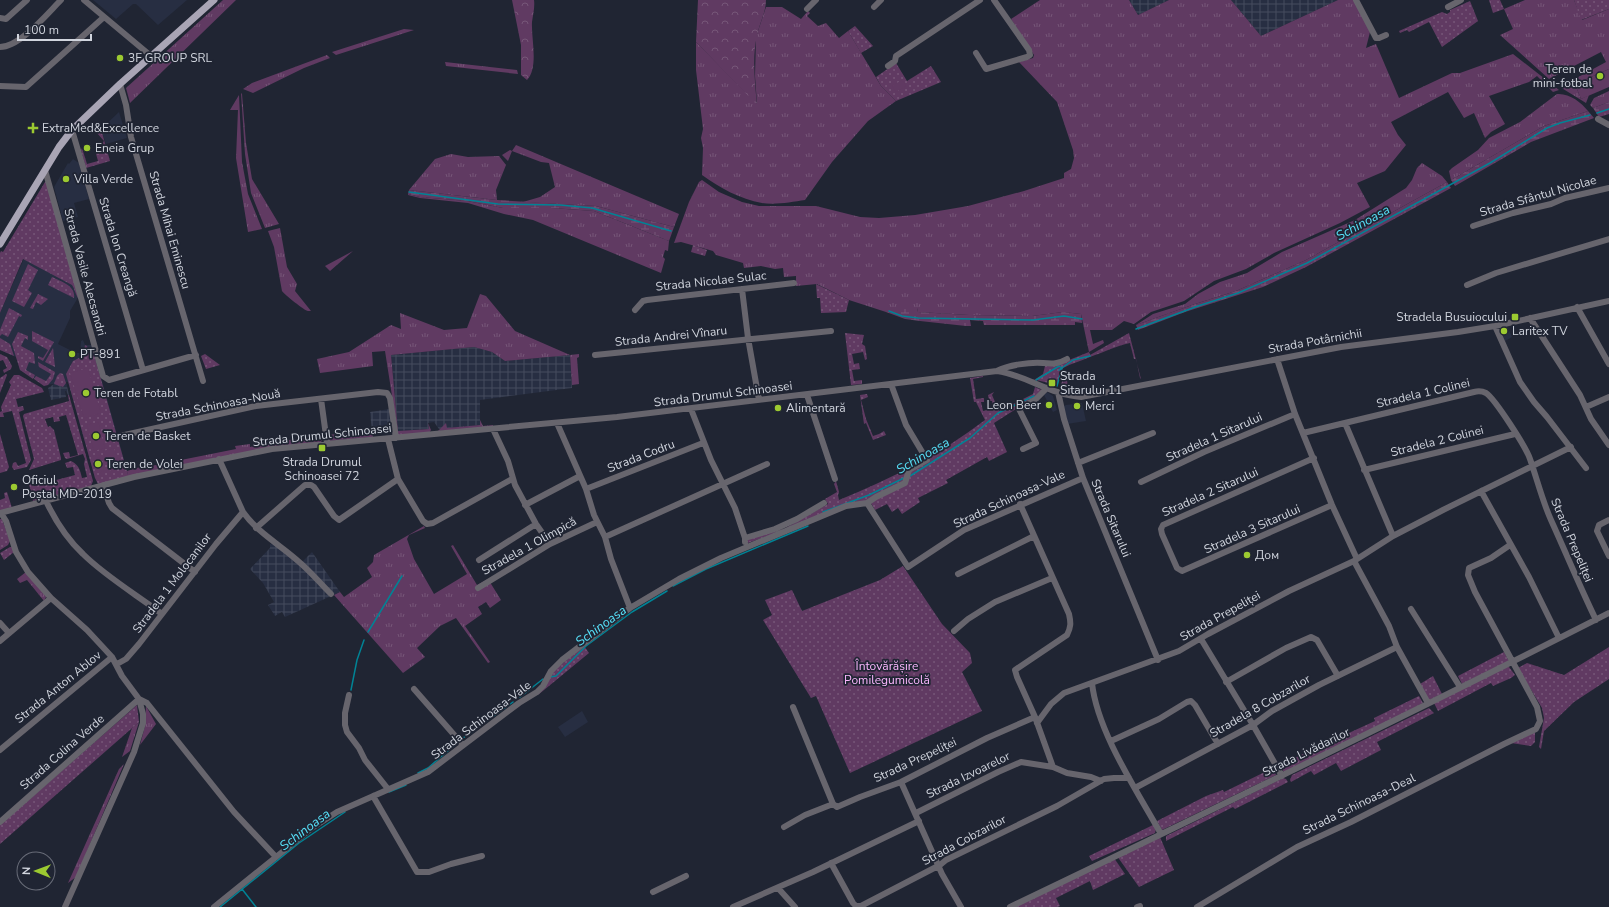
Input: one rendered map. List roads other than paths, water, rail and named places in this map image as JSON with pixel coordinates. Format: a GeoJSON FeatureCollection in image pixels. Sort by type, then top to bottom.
{"type":"FeatureCollection","features":[{"type":"Feature","properties":{"kind":"main road"},"geometry":{"type":"LineString","coordinates":[[1,241],[72,130],[120,84],[214,0]]}},
{"type":"Feature","properties":{"kind":"street"},"geometry":{"type":"LineString","coordinates":[[0,18],[6,19],[27,0]]}},
{"type":"Feature","properties":{"kind":"street"},"geometry":{"type":"LineString","coordinates":[[0,47],[10,46],[20,40],[62,0]]}},
{"type":"Feature","properties":{"kind":"street"},"geometry":{"type":"LineString","coordinates":[[84,0],[151,56]]}},
{"type":"Feature","properties":{"kind":"street"},"geometry":{"type":"LineString","coordinates":[[807,9],[816,0]]}},
{"type":"Feature","properties":{"kind":"street"},"geometry":{"type":"LineString","coordinates":[[874,7],[881,0]]}},
{"type":"Feature","properties":{"kind":"street"},"geometry":{"type":"LineString","coordinates":[[888,66],[895,61],[896,56],[980,0]]}},
{"type":"Feature","properties":{"kind":"street"},"geometry":{"type":"LineString","coordinates":[[976,53],[986,69],[1030,55],[1029,50],[994,0]]}},
{"type":"Feature","properties":{"kind":"street"},"geometry":{"type":"LineString","coordinates":[[1356,0],[1376,38],[1386,35]]}},
{"type":"Feature","properties":{"kind":"street"},"geometry":{"type":"LineString","coordinates":[[1448,7],[1461,0]]}},
{"type":"Feature","properties":{"kind":"street"},"geometry":{"type":"LineString","coordinates":[[0,86],[26,87],[104,17]]}},
{"type":"Feature","properties":{"kind":"street","name":"Strada Mihai Eminescu"},"geometry":{"type":"LineString","coordinates":[[120,84],[126,105],[131,137],[203,381]]}},
{"type":"Feature","properties":{"kind":"street"},"geometry":{"type":"LineString","coordinates":[[1598,119],[1609,125]]}},
{"type":"Feature","properties":{"kind":"street","name":"Strada Ion Creangă"},"geometry":{"type":"LineString","coordinates":[[72,130],[143,370]]}},
{"type":"Feature","properties":{"kind":"street","name":"Strada Vasile Alecsandri"},"geometry":{"type":"LineString","coordinates":[[45,170],[100,369],[105,379],[109,380],[143,370]]}},
{"type":"Feature","properties":{"kind":"street","name":"Strada Sfântul Nicolae"},"geometry":{"type":"LineString","coordinates":[[1474,226],[1514,213],[1551,204],[1564,198],[1609,188]]}},
{"type":"Feature","properties":{"kind":"street"},"geometry":{"type":"LineString","coordinates":[[1467,285],[1496,273],[1609,239]]}},
{"type":"Feature","properties":{"kind":"street","name":"Strada Nicolae Sulac"},"geometry":{"type":"LineString","coordinates":[[635,310],[643,301],[647,300],[794,283]]}},
{"type":"Feature","properties":{"kind":"street"},"geometry":{"type":"LineString","coordinates":[[742,288],[748,338],[759,400]]}},
{"type":"Feature","properties":{"kind":"street","name":"Strada Potârnichii"},"geometry":{"type":"LineString","coordinates":[[1058,392],[1069,396],[1081,397],[1277,358],[1342,347],[1495,326],[1609,300]]}},
{"type":"Feature","properties":{"kind":"street"},"geometry":{"type":"LineString","coordinates":[[1576,307],[1609,364]]}},
{"type":"Feature","properties":{"kind":"street"},"geometry":{"type":"LineString","coordinates":[[1530,318],[1580,395],[1591,419],[1609,445]]}},
{"type":"Feature","properties":{"kind":"street"},"geometry":{"type":"LineString","coordinates":[[1495,326],[1520,382],[1586,468]]}},
{"type":"Feature","properties":{"kind":"street","name":"Strada Andrei Vînaru"},"geometry":{"type":"LineString","coordinates":[[595,356],[748,338],[831,331]]}},
{"type":"Feature","properties":{"kind":"street"},"geometry":{"type":"LineString","coordinates":[[143,370],[196,355]]}},
{"type":"Feature","properties":{"kind":"street"},"geometry":{"type":"LineString","coordinates":[[1277,358],[1295,414],[1355,560],[1390,626],[1397,647],[1428,703]]}},
{"type":"Feature","properties":{"kind":"street","name":"Strada Drumul Schinoasei"},"geometry":{"type":"LineString","coordinates":[[1,513],[164,470],[272,449],[557,423],[691,409],[997,371],[1009,366],[1042,363],[1054,364],[1067,360]]}},
{"type":"Feature","properties":{"kind":"street","name":"Strada Drumul Schinoasei"},"geometry":{"type":"LineString","coordinates":[[997,371],[1058,392]]}},
{"type":"Feature","properties":{"kind":"street","name":"Strada Schinoasa-Vale"},"geometry":{"type":"LineString","coordinates":[[214,907],[312,828],[331,816],[374,798],[388,789],[428,772],[519,703],[537,692],[543,686],[551,671],[562,660],[630,608],[679,579],[745,547],[846,506],[868,503],[876,497],[905,483],[909,470],[927,460],[906,425],[891,384]]}},
{"type":"Feature","properties":{"kind":"street"},"geometry":{"type":"LineString","coordinates":[[1023,449],[1036,443],[1019,409],[1036,399],[1047,388]]}},
{"type":"Feature","properties":{"kind":"street","name":"Stradela 1 Colinei"},"geometry":{"type":"LineString","coordinates":[[1303,433],[1479,391],[1487,394],[1493,400],[1530,458],[1532,467]]}},
{"type":"Feature","properties":{"kind":"street","name":"Strada Schinoasa-Nouă"},"geometry":{"type":"LineString","coordinates":[[120,436],[256,406],[378,392],[387,393],[390,398],[396,438]]}},
{"type":"Feature","properties":{"kind":"street","name":"Strada Sitarului"},"geometry":{"type":"LineString","coordinates":[[1058,392],[1064,420],[1083,478],[1158,660]]}},
{"type":"Feature","properties":{"kind":"street"},"geometry":{"type":"LineString","coordinates":[[807,395],[835,479]]}},
{"type":"Feature","properties":{"kind":"street"},"geometry":{"type":"LineString","coordinates":[[1586,407],[1609,397]]}},
{"type":"Feature","properties":{"kind":"street"},"geometry":{"type":"LineString","coordinates":[[321,399],[327,443]]}},
{"type":"Feature","properties":{"kind":"street"},"geometry":{"type":"LineString","coordinates":[[691,409],[703,443],[735,508],[745,538],[745,547]]}},
{"type":"Feature","properties":{"kind":"street","name":"Stradela 1 Sitarului"},"geometry":{"type":"LineString","coordinates":[[1141,482],[1204,452],[1295,414]]}},
{"type":"Feature","properties":{"kind":"street"},"geometry":{"type":"LineString","coordinates":[[557,423],[586,489],[597,522],[602,528],[611,559],[630,608]]}},
{"type":"Feature","properties":{"kind":"street"},"geometry":{"type":"LineString","coordinates":[[1345,423],[1393,536]]}},
{"type":"Feature","properties":{"kind":"street"},"geometry":{"type":"LineString","coordinates":[[494,429],[508,461],[512,479],[536,524],[550,544]]}},
{"type":"Feature","properties":{"kind":"street"},"geometry":{"type":"LineString","coordinates":[[1078,463],[1153,433]]}},
{"type":"Feature","properties":{"kind":"street","name":"Stradela 2 Colinei"},"geometry":{"type":"LineString","coordinates":[[1364,470],[1515,434]]}},
{"type":"Feature","properties":{"kind":"street"},"geometry":{"type":"LineString","coordinates":[[388,439],[398,479],[423,521],[430,524],[512,479]]}},
{"type":"Feature","properties":{"kind":"street","name":"Strada Codru"},"geometry":{"type":"LineString","coordinates":[[586,489],[703,443]]}},
{"type":"Feature","properties":{"kind":"street","name":"Strada Prepeliței"},"geometry":{"type":"LineString","coordinates":[[784,827],[805,815],[833,804],[837,807],[860,796],[901,782],[986,738],[1036,720],[1064,693],[1158,660],[1179,651],[1289,591],[1355,560],[1393,536],[1571,447]]}},
{"type":"Feature","properties":{"kind":"street","name":"Stradela 2 Sitarului"},"geometry":{"type":"LineString","coordinates":[[1181,571],[1177,568],[1162,534],[1161,529],[1163,525],[1314,458]]}},
{"type":"Feature","properties":{"kind":"street"},"geometry":{"type":"LineString","coordinates":[[219,459],[243,512],[256,528],[298,561],[331,594]]}},
{"type":"Feature","properties":{"kind":"street"},"geometry":{"type":"LineString","coordinates":[[605,537],[767,464]]}},
{"type":"Feature","properties":{"kind":"street","name":"Strada Prepeliței"},"geometry":{"type":"LineString","coordinates":[[1532,467],[1550,518],[1596,620]]}},
{"type":"Feature","properties":{"kind":"street"},"geometry":{"type":"LineString","coordinates":[[525,505],[580,476]]}},
{"type":"Feature","properties":{"kind":"street","name":"Strada Schinoasa-Vale"},"geometry":{"type":"LineString","coordinates":[[868,503],[908,567],[964,530],[1020,504],[1083,478]]}},
{"type":"Feature","properties":{"kind":"street"},"geometry":{"type":"LineString","coordinates":[[256,528],[303,486],[309,485],[314,487],[334,516],[339,520],[398,479]]}},
{"type":"Feature","properties":{"kind":"street"},"geometry":{"type":"LineString","coordinates":[[103,486],[109,503],[118,513],[195,572]]}},
{"type":"Feature","properties":{"kind":"street"},"geometry":{"type":"LineString","coordinates":[[1481,491],[1529,577],[1559,638]]}},
{"type":"Feature","properties":{"kind":"street"},"geometry":{"type":"LineString","coordinates":[[46,501],[60,525],[83,555],[162,614]]}},
{"type":"Feature","properties":{"kind":"street"},"geometry":{"type":"LineString","coordinates":[[745,538],[775,529],[797,519],[824,503]]}},
{"type":"Feature","properties":{"kind":"street"},"geometry":{"type":"LineString","coordinates":[[1020,504],[1069,614],[1071,628],[1067,635],[1015,670],[1036,720],[1053,767]]}},
{"type":"Feature","properties":{"kind":"street","name":"Stradela 3 Sitarului"},"geometry":{"type":"LineString","coordinates":[[1181,571],[1332,505]]}},
{"type":"Feature","properties":{"kind":"street","name":"Stradela 1 Molocanilor"},"geometry":{"type":"LineString","coordinates":[[117,664],[126,658],[139,644],[226,531],[243,512]]}},
{"type":"Feature","properties":{"kind":"street"},"geometry":{"type":"LineString","coordinates":[[1,513],[20,560],[28,572],[51,598],[87,630],[112,657],[122,676],[139,700],[142,710],[143,723],[134,752],[65,907]]}},
{"type":"Feature","properties":{"kind":"street"},"geometry":{"type":"LineString","coordinates":[[1609,520],[1599,525],[1597,528],[1597,531],[1606,544],[1609,556]]}},
{"type":"Feature","properties":{"kind":"street","name":"Stradela 1 Olimpică"},"geometry":{"type":"LineString","coordinates":[[478,588],[550,544],[597,522]]}},
{"type":"Feature","properties":{"kind":"street"},"geometry":{"type":"LineString","coordinates":[[479,560],[536,524]]}},
{"type":"Feature","properties":{"kind":"street"},"geometry":{"type":"LineString","coordinates":[[958,574],[1034,536]]}},
{"type":"Feature","properties":{"kind":"street"},"geometry":{"type":"LineString","coordinates":[[1510,545],[1491,558],[1469,568],[1468,572],[1475,592],[1512,662]]}},
{"type":"Feature","properties":{"kind":"street"},"geometry":{"type":"LineString","coordinates":[[954,631],[968,619],[995,602],[1052,578]]}},
{"type":"Feature","properties":{"kind":"street"},"geometry":{"type":"LineString","coordinates":[[0,641],[51,598]]}},
{"type":"Feature","properties":{"kind":"street"},"geometry":{"type":"LineString","coordinates":[[1412,609],[1460,687]]}},
{"type":"Feature","properties":{"kind":"street","name":"Strada Livădarilor"},"geometry":{"type":"LineString","coordinates":[[1010,907],[1388,724],[1609,613]]}},
{"type":"Feature","properties":{"kind":"street"},"geometry":{"type":"LineString","coordinates":[[0,623],[9,633]]}},
{"type":"Feature","properties":{"kind":"street"},"geometry":{"type":"LineString","coordinates":[[1226,682],[1286,648],[1311,637],[1317,640],[1338,676]]}},
{"type":"Feature","properties":{"kind":"street"},"geometry":{"type":"LineString","coordinates":[[1201,639],[1253,724],[1282,776]]}},
{"type":"Feature","properties":{"kind":"street","name":"Stradela 8 Cobzarilor"},"geometry":{"type":"LineString","coordinates":[[1135,788],[1218,744],[1278,708],[1397,647]]}},
{"type":"Feature","properties":{"kind":"street"},"geometry":{"type":"LineString","coordinates":[[1148,663],[1153,649]]}},
{"type":"Feature","properties":{"kind":"street","name":"Strada Anton Ablov"},"geometry":{"type":"LineString","coordinates":[[0,750],[112,657]]}},
{"type":"Feature","properties":{"kind":"street","name":"Strada Schinoasa-Deal"},"geometry":{"type":"LineString","coordinates":[[1197,907],[1297,846],[1351,822],[1497,747],[1536,729],[1540,721],[1539,713],[1512,662]]}},
{"type":"Feature","properties":{"kind":"street"},"geometry":{"type":"LineString","coordinates":[[1092,683],[1094,700],[1111,741],[1129,778],[1161,834]]}},
{"type":"Feature","properties":{"kind":"street"},"geometry":{"type":"LineString","coordinates":[[414,689],[463,745]]}},
{"type":"Feature","properties":{"kind":"street"},"geometry":{"type":"LineString","coordinates":[[350,695],[344,713],[347,732],[359,748],[365,760],[388,789]]}},
{"type":"Feature","properties":{"kind":"street"},"geometry":{"type":"LineString","coordinates":[[139,700],[147,703],[234,812],[276,857]]}},
{"type":"Feature","properties":{"kind":"street","name":"Strada Colina Verde"},"geometry":{"type":"LineString","coordinates":[[0,822],[139,700]]}},
{"type":"Feature","properties":{"kind":"street"},"geometry":{"type":"LineString","coordinates":[[1111,741],[1160,719],[1186,702],[1191,701],[1195,704],[1218,744]]}},
{"type":"Feature","properties":{"kind":"street"},"geometry":{"type":"LineString","coordinates":[[793,707],[833,804]]}},
{"type":"Feature","properties":{"kind":"street","name":"Strada Izvoarelor"},"geometry":{"type":"LineString","coordinates":[[916,813],[1017,763],[1026,762],[1053,767],[1067,773],[1091,777],[1101,781]]}},
{"type":"Feature","properties":{"kind":"street","name":"Strada Cobzarilor"},"geometry":{"type":"LineString","coordinates":[[831,863],[852,903],[859,906],[940,865],[946,860],[1058,806],[1101,781],[1114,778],[1129,778]]}},
{"type":"Feature","properties":{"kind":"street"},"geometry":{"type":"LineString","coordinates":[[901,782],[940,865],[945,880],[961,907]]}},
{"type":"Feature","properties":{"kind":"street"},"geometry":{"type":"LineString","coordinates":[[374,798],[418,873],[430,872],[451,864],[482,856]]}},
{"type":"Feature","properties":{"kind":"street"},"geometry":{"type":"LineString","coordinates":[[733,907],[778,888],[919,821]]}},
{"type":"Feature","properties":{"kind":"street"},"geometry":{"type":"LineString","coordinates":[[653,892],[686,876]]}},
{"type":"Feature","properties":{"kind":"street"},"geometry":{"type":"LineString","coordinates":[[778,888],[795,907]]}},
{"type":"Feature","properties":{"kind":"waterway","name":"Schinoasa"},"geometry":{"type":"LineString","coordinates":[[1597,113],[1609,109]]}},
{"type":"Feature","properties":{"kind":"waterway","name":"Schinoasa"},"geometry":{"type":"LineString","coordinates":[[1136,329],[1238,293],[1307,263],[1490,163],[1547,128],[1590,115]]}},
{"type":"Feature","properties":{"kind":"waterway"},"geometry":{"type":"LineString","coordinates":[[409,192],[498,204],[560,205],[592,208],[671,231]]}},
{"type":"Feature","properties":{"kind":"waterway"},"geometry":{"type":"LineString","coordinates":[[889,311],[902,316],[918,318],[1033,320],[1064,316],[1082,319]]}},
{"type":"Feature","properties":{"kind":"waterway","name":"Schinoasa"},"geometry":{"type":"LineString","coordinates":[[1059,370],[1073,360],[1090,356]]}},
{"type":"Feature","properties":{"kind":"waterway","name":"Schinoasa"},"geometry":{"type":"LineString","coordinates":[[1036,380],[1059,366],[1062,368],[1057,386]]}},
{"type":"Feature","properties":{"kind":"waterway","name":"Schinoasa"},"geometry":{"type":"LineString","coordinates":[[910,476],[970,438],[998,413],[1034,396]]}},
{"type":"Feature","properties":{"kind":"waterway","name":"Schinoasa"},"geometry":{"type":"LineString","coordinates":[[823,512],[869,495],[904,478]]}},
{"type":"Feature","properties":{"kind":"waterway","name":"Schinoasa"},"geometry":{"type":"LineString","coordinates":[[673,586],[706,569],[808,526]]}},
{"type":"Feature","properties":{"kind":"waterway"},"geometry":{"type":"LineString","coordinates":[[368,632],[402,576]]}},
{"type":"Feature","properties":{"kind":"waterway","name":"Schinoasa"},"geometry":{"type":"LineString","coordinates":[[550,677],[556,676],[586,646],[632,612],[667,591]]}},
{"type":"Feature","properties":{"kind":"waterway"},"geometry":{"type":"LineString","coordinates":[[351,690],[357,660],[364,640]]}},
{"type":"Feature","properties":{"kind":"waterway","name":"Schinoasa"},"geometry":{"type":"LineString","coordinates":[[520,697],[543,679]]}},
{"type":"Feature","properties":{"kind":"waterway","name":"Schinoasa"},"geometry":{"type":"LineString","coordinates":[[463,738],[513,702]]}},
{"type":"Feature","properties":{"kind":"waterway","name":"Schinoasa"},"geometry":{"type":"LineString","coordinates":[[418,773],[428,768],[457,743]]}},
{"type":"Feature","properties":{"kind":"waterway","name":"Schinoasa"},"geometry":{"type":"LineString","coordinates":[[389,792],[406,785]]}},
{"type":"Feature","properties":{"kind":"waterway","name":"Schinoasa"},"geometry":{"type":"LineString","coordinates":[[220,907],[299,843],[345,812]]}},
{"type":"Feature","properties":{"kind":"waterway"},"geometry":{"type":"LineString","coordinates":[[242,889],[256,907]]}},
{"type":"Feature","properties":{"kind":"place","name":"3F GROUP SRL"},"geometry":{"type":"Point","coordinates":[120,58]}},
{"type":"Feature","properties":{"kind":"place","name":"Teren de mini-fotbal"},"geometry":{"type":"Point","coordinates":[1600,76]}},
{"type":"Feature","properties":{"kind":"place","name":"ExtraMed&Excellence"},"geometry":{"type":"Point","coordinates":[33,128]}},
{"type":"Feature","properties":{"kind":"place","name":"Eneia Grup"},"geometry":{"type":"Point","coordinates":[87,148]}},
{"type":"Feature","properties":{"kind":"place","name":"Villa Verde"},"geometry":{"type":"Point","coordinates":[66,179]}},
{"type":"Feature","properties":{"kind":"place","name":"Stradela Busuiocului"},"geometry":{"type":"Point","coordinates":[1515,317]}},
{"type":"Feature","properties":{"kind":"place","name":"Laritex TV"},"geometry":{"type":"Point","coordinates":[1504,331]}},
{"type":"Feature","properties":{"kind":"place","name":"PT-891"},"geometry":{"type":"Point","coordinates":[72,354]}},
{"type":"Feature","properties":{"kind":"place","name":"Strada Sitarului 11"},"geometry":{"type":"Point","coordinates":[1052,383]}},
{"type":"Feature","properties":{"kind":"place","name":"Teren de Fotabl"},"geometry":{"type":"Point","coordinates":[86,393]}},
{"type":"Feature","properties":{"kind":"place","name":"Leon Beer"},"geometry":{"type":"Point","coordinates":[1049,405]}},
{"type":"Feature","properties":{"kind":"place","name":"Merci"},"geometry":{"type":"Point","coordinates":[1077,406]}},
{"type":"Feature","properties":{"kind":"place","name":"Alimentară"},"geometry":{"type":"Point","coordinates":[778,408]}},
{"type":"Feature","properties":{"kind":"place","name":"Teren de Basket"},"geometry":{"type":"Point","coordinates":[96,436]}},
{"type":"Feature","properties":{"kind":"place","name":"Strada Drumul Schinoasei 72"},"geometry":{"type":"Point","coordinates":[322,448]}},
{"type":"Feature","properties":{"kind":"place","name":"Teren de Volei"},"geometry":{"type":"Point","coordinates":[98,464]}},
{"type":"Feature","properties":{"kind":"place","name":"Oficiul Poștal MD-2019"},"geometry":{"type":"Point","coordinates":[14,487]}},
{"type":"Feature","properties":{"kind":"place","name":"Дом"},"geometry":{"type":"Point","coordinates":[1247,555]}},
{"type":"Feature","properties":{"kind":"park label","name":"Întovărășire Pomilegumicolă"},"geometry":{"type":"Point","coordinates":[887,673]}}]}
